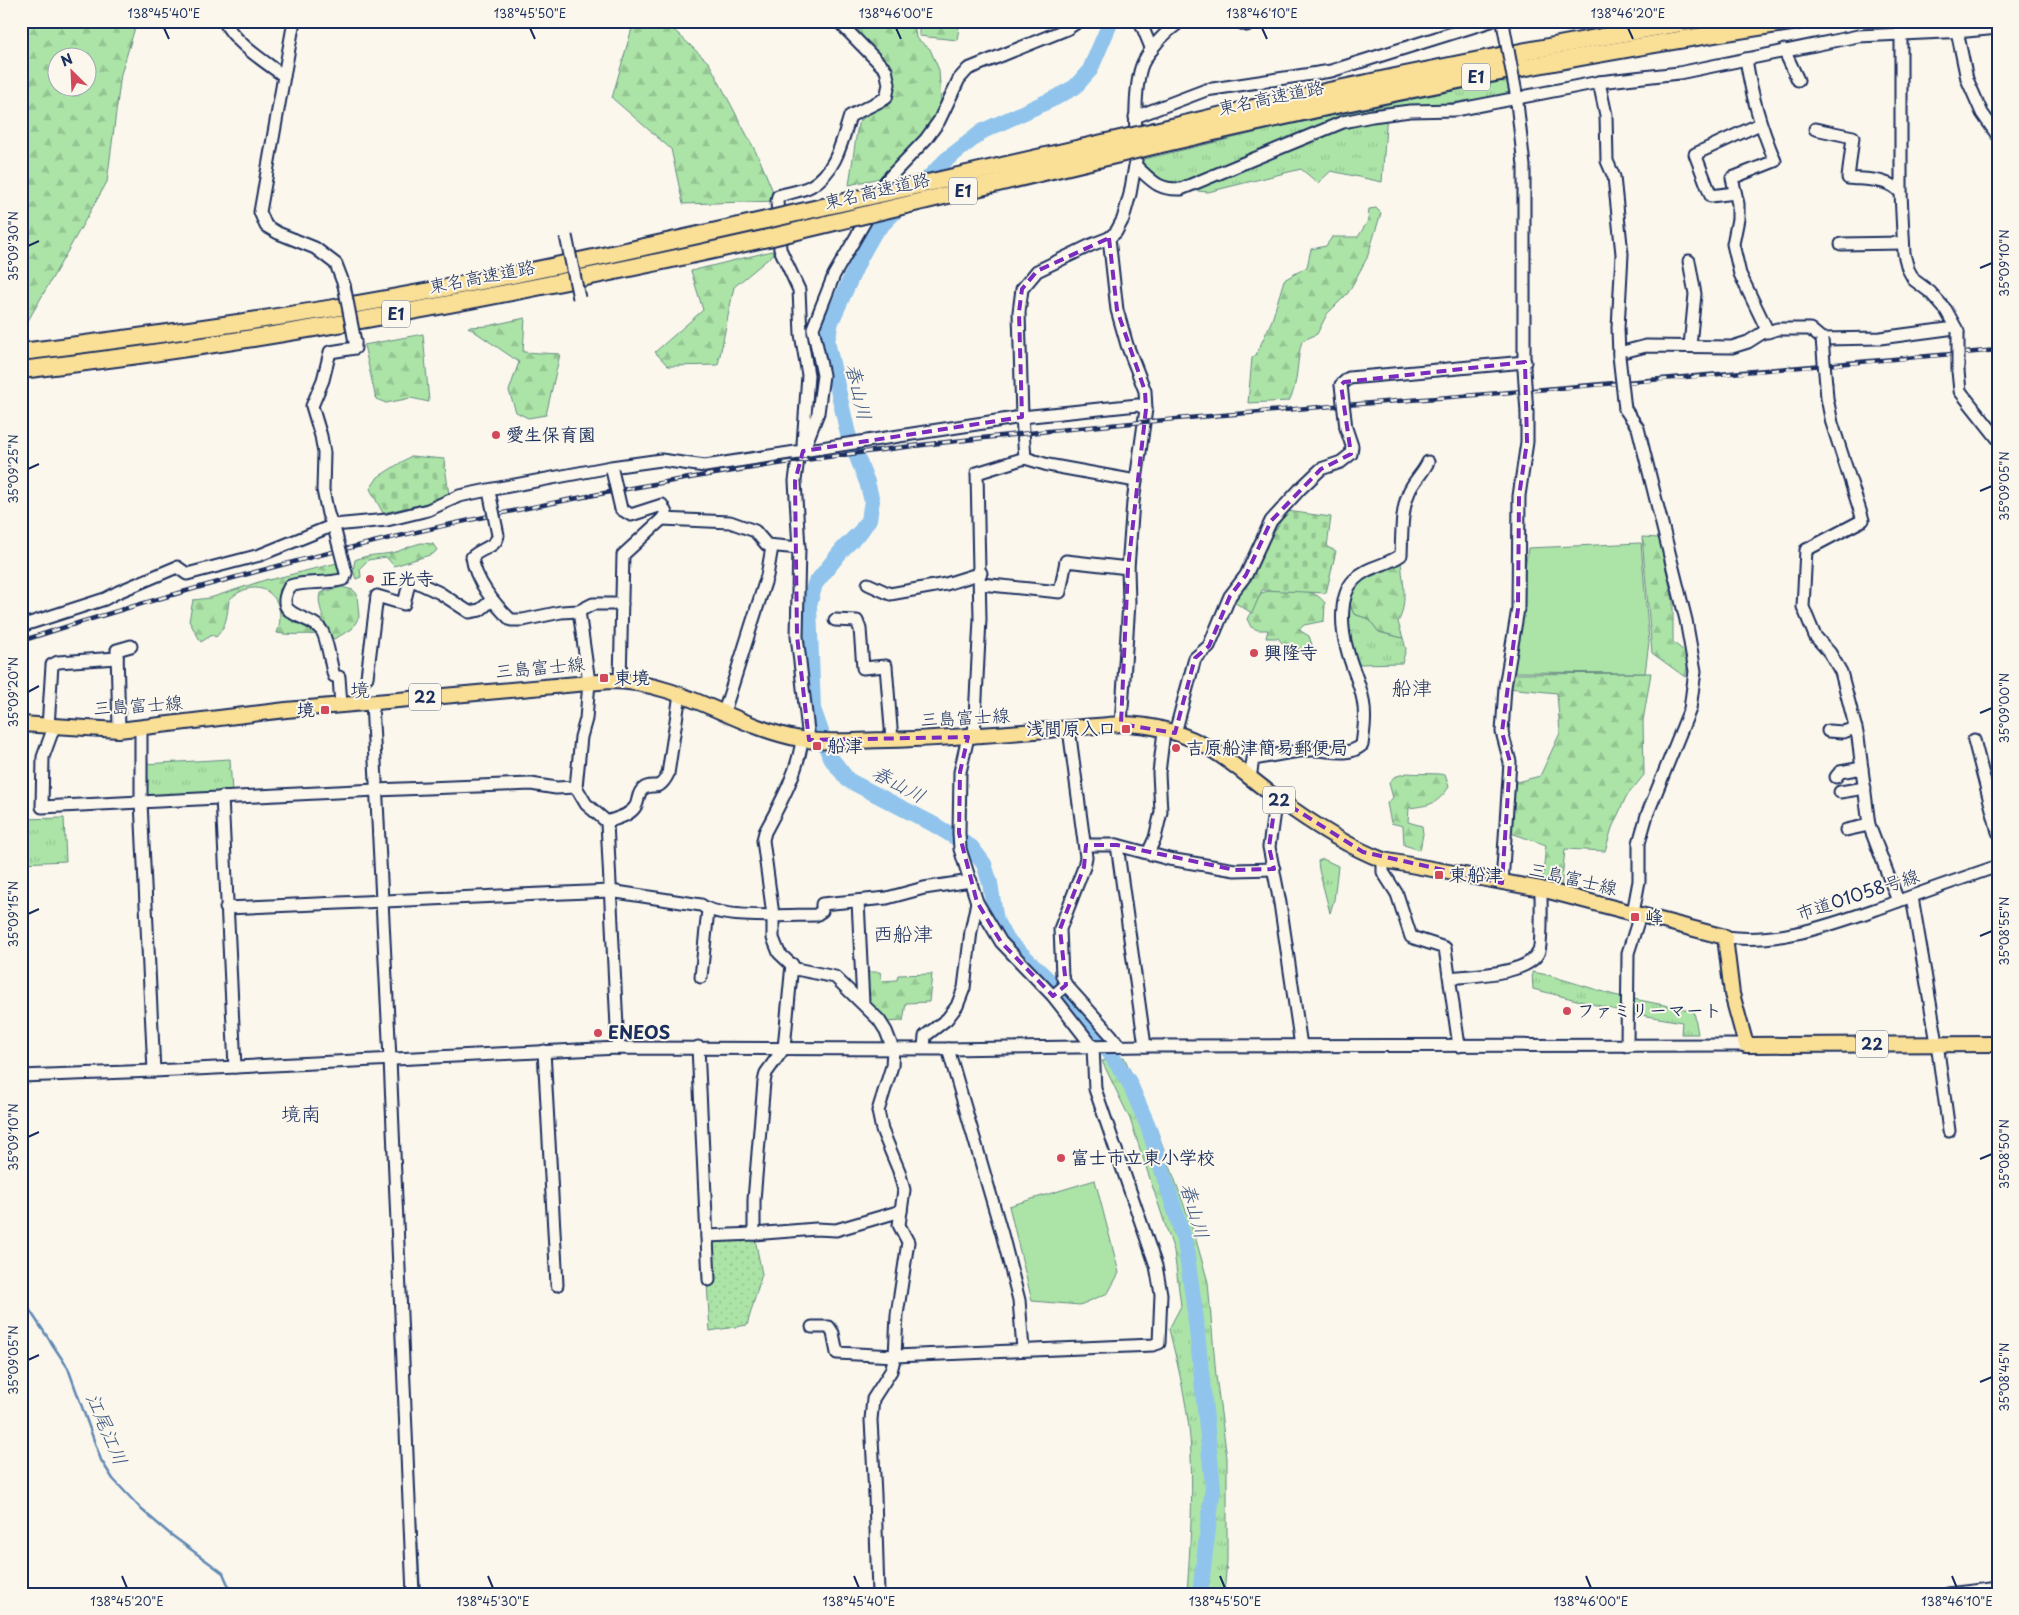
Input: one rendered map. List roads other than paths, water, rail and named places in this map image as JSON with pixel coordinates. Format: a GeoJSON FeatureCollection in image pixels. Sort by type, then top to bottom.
{"type":"FeatureCollection","features":[{"type":"Feature","properties":{"kind":"highway","name":"東名高速道路"},"geometry":{"type":"LineString","coordinates":[[21,370],[109,360],[347,324],[629,269],[768,238],[1156,138],[1262,106],[1455,64],[1692,21]]}},
{"type":"Feature","properties":{"kind":"highway","name":"東名高速道路"},"geometry":{"type":"LineString","coordinates":[[21,352],[98,343],[334,308],[444,288],[606,256],[766,220],[1156,138],[1272,118],[1404,90],[1664,42],[1797,21]]}},
{"type":"Feature","properties":{"kind":"main road","name":"三島富士線"},"geometry":{"type":"LineString","coordinates":[[21,724],[119,730],[341,705],[589,682],[620,681],[655,686],[680,694],[774,734],[815,740],[971,737],[1121,724],[1140,725],[1170,732],[1213,750],[1276,798],[1363,852],[1383,860],[1541,889],[1725,937]]}},
{"type":"Feature","properties":{"kind":"main road"},"geometry":{"type":"LineString","coordinates":[[1725,937],[1732,994],[1746,1045]]}},
{"type":"Feature","properties":{"kind":"main road","name":"22"},"geometry":{"type":"LineString","coordinates":[[1746,1045],[1998,1044]]}},
{"type":"Feature","properties":{"kind":"street"},"geometry":{"type":"LineString","coordinates":[[224,21],[229,30],[284,76]]}},
{"type":"Feature","properties":{"kind":"street"},"geometry":{"type":"LineString","coordinates":[[294,21],[260,212],[266,226],[315,248],[336,264],[344,285],[355,348],[330,352],[323,380],[312,406],[324,453],[323,490],[328,514],[334,528],[346,573],[344,579],[334,583],[302,582],[290,586],[286,594],[286,604],[292,615],[314,623],[323,632],[336,677],[341,705]]}},
{"type":"Feature","properties":{"kind":"street"},"geometry":{"type":"LineString","coordinates":[[803,451],[802,433],[808,375],[800,334],[798,290],[780,249],[778,196],[811,186],[825,174],[839,153],[850,116],[886,98],[889,84],[886,70],[838,21]]}},
{"type":"Feature","properties":{"kind":"street"},"geometry":{"type":"LineString","coordinates":[[878,1594],[876,1495],[870,1420],[874,1400],[891,1371],[895,1356],[897,1315],[908,1242],[899,1226],[904,1190],[899,1171],[882,1130],[878,1111],[892,1066],[893,1049],[886,1031],[879,1020],[834,977],[796,969],[780,954],[773,938],[773,915],[763,840],[791,778],[801,750],[815,740],[797,636],[799,548],[795,481],[798,459],[818,413],[823,375],[813,328],[834,275],[886,181],[926,138],[939,120],[959,79],[968,69],[1052,35],[1079,21]]}},
{"type":"Feature","properties":{"kind":"street"},"geometry":{"type":"LineString","coordinates":[[1140,21],[1152,50]]}},
{"type":"Feature","properties":{"kind":"street"},"geometry":{"type":"LineString","coordinates":[[1025,458],[1019,312],[1022,289],[1037,271],[1109,238],[1116,232],[1123,219],[1136,166],[1135,117],[1143,62],[1170,28],[1181,21]]}},
{"type":"Feature","properties":{"kind":"street"},"geometry":{"type":"LineString","coordinates":[[1237,21],[1246,25],[1259,21]]}},
{"type":"Feature","properties":{"kind":"street"},"geometry":{"type":"LineString","coordinates":[[1135,117],[1206,90],[1331,71],[1499,22],[1516,96],[1524,166],[1524,366],[1527,413],[1527,442],[1519,496],[1518,609],[1505,687],[1502,732],[1510,762],[1502,883]]}},
{"type":"Feature","properties":{"kind":"street"},"geometry":{"type":"LineString","coordinates":[[1136,166],[1155,184],[1167,190],[1181,190],[1343,122],[1410,111],[1456,110],[1516,96],[1599,82],[1679,73],[1858,36],[1963,28],[1998,28]]}},
{"type":"Feature","properties":{"kind":"street"},"geometry":{"type":"LineString","coordinates":[[1963,28],[1967,79],[1982,113],[1998,136]]}},
{"type":"Feature","properties":{"kind":"street"},"geometry":{"type":"LineString","coordinates":[[1901,34],[1901,193],[1904,254],[1908,269],[1914,280],[1930,292],[1946,310],[1957,330],[1960,391],[1998,439]]}},
{"type":"Feature","properties":{"kind":"street"},"geometry":{"type":"LineString","coordinates":[[1784,50],[1798,80]]}},
{"type":"Feature","properties":{"kind":"street"},"geometry":{"type":"LineString","coordinates":[[1746,59],[1752,98],[1775,161],[1732,178],[1738,204],[1738,218],[1733,244],[1740,274],[1767,330]]}},
{"type":"Feature","properties":{"kind":"street"},"geometry":{"type":"LineString","coordinates":[[1599,82],[1606,116],[1607,161],[1614,178],[1622,254],[1618,328],[1625,409],[1638,430],[1686,620],[1695,670],[1690,709],[1646,815],[1639,843],[1637,914],[1628,953],[1627,1046]]}},
{"type":"Feature","properties":{"kind":"street"},"geometry":{"type":"LineString","coordinates":[[1735,193],[1711,196],[1695,154],[1760,124]]}},
{"type":"Feature","properties":{"kind":"street"},"geometry":{"type":"LineString","coordinates":[[1816,129],[1853,137],[1848,178],[1887,182],[1901,193]]}},
{"type":"Feature","properties":{"kind":"street"},"geometry":{"type":"LineString","coordinates":[[566,236],[579,298]]}},
{"type":"Feature","properties":{"kind":"street"},"geometry":{"type":"LineString","coordinates":[[1109,238],[1117,310],[1127,345],[1145,391],[1146,409],[1136,481],[1128,568],[1129,603],[1121,724]]}},
{"type":"Feature","properties":{"kind":"street"},"geometry":{"type":"LineString","coordinates":[[1841,244],[1903,243]]}},
{"type":"Feature","properties":{"kind":"street"},"geometry":{"type":"LineString","coordinates":[[1690,261],[1695,294],[1690,346]]}},
{"type":"Feature","properties":{"kind":"street"},"geometry":{"type":"LineString","coordinates":[[1619,354],[1646,346],[1732,347],[1748,342],[1767,330],[1768,332],[1777,329],[1810,329],[1822,338],[1880,338],[1957,330]]}},
{"type":"Feature","properties":{"kind":"street"},"geometry":{"type":"LineString","coordinates":[[1822,338],[1826,398],[1832,423],[1863,520],[1806,550],[1803,607],[1815,636],[1830,653],[1841,672],[1856,728],[1869,825],[1898,901]]}},
{"type":"Feature","properties":{"kind":"street"},"geometry":{"type":"LineString","coordinates":[[1148,853],[1155,838],[1161,812],[1159,773],[1170,732],[1195,658],[1210,646],[1230,596],[1246,575],[1272,521],[1300,489],[1321,469],[1341,462],[1350,454],[1352,446],[1346,428],[1341,386],[1349,378],[1524,366]]}},
{"type":"Feature","properties":{"kind":"street"},"geometry":{"type":"LineString","coordinates":[[21,626],[105,599],[177,567],[187,574],[251,557],[334,528],[387,520],[428,510],[459,496],[489,493],[611,468],[661,460],[705,466],[1022,417],[1138,405],[1146,409]]}},
{"type":"Feature","properties":{"kind":"street"},"geometry":{"type":"LineString","coordinates":[[812,1327],[829,1327],[833,1333],[837,1354],[895,1356],[1023,1349],[1152,1345],[1159,1343],[1162,1294],[1156,1266],[1095,1089],[1095,1048],[1053,996],[1001,942],[977,902],[960,849],[959,833],[960,772],[971,737],[981,579],[977,473],[1025,458],[1048,465],[1136,481]]}},
{"type":"Feature","properties":{"kind":"street"},"geometry":{"type":"LineString","coordinates":[[1250,778],[1253,759],[1314,750],[1335,753],[1358,749],[1362,746],[1365,712],[1363,697],[1346,648],[1342,606],[1345,593],[1354,580],[1370,568],[1401,555],[1404,509],[1409,490],[1423,473],[1428,462]]}},
{"type":"Feature","properties":{"kind":"street"},"geometry":{"type":"LineString","coordinates":[[611,468],[621,510],[631,515],[662,505],[666,513],[623,555],[620,681]]}},
{"type":"Feature","properties":{"kind":"street"},"geometry":{"type":"LineString","coordinates":[[489,493],[498,540],[472,556],[474,566],[492,600],[511,620],[523,620],[561,612],[579,611],[593,604],[622,604]]}},
{"type":"Feature","properties":{"kind":"street"},"geometry":{"type":"LineString","coordinates":[[662,519],[730,522],[755,531],[767,545],[772,547],[799,548]]}},
{"type":"Feature","properties":{"kind":"street"},"geometry":{"type":"LineString","coordinates":[[724,712],[767,576],[772,547]]}},
{"type":"Feature","properties":{"kind":"street"},"geometry":{"type":"LineString","coordinates":[[868,584],[890,594],[981,579],[1060,592],[1066,561],[1128,568]]}},
{"type":"Feature","properties":{"kind":"street"},"geometry":{"type":"LineString","coordinates":[[367,676],[377,596],[404,604],[410,579],[440,593],[469,612],[480,610],[492,600]]}},
{"type":"Feature","properties":{"kind":"street"},"geometry":{"type":"LineString","coordinates":[[579,611],[589,682],[576,787],[586,804],[607,822],[618,1048]]}},
{"type":"Feature","properties":{"kind":"street"},"geometry":{"type":"LineString","coordinates":[[835,620],[857,621],[860,629],[863,668],[886,666],[892,740]]}},
{"type":"Feature","properties":{"kind":"street"},"geometry":{"type":"LineString","coordinates":[[119,730],[117,650],[131,646]]}},
{"type":"Feature","properties":{"kind":"street"},"geometry":{"type":"LineString","coordinates":[[117,658],[58,662],[52,665],[51,727],[43,757],[42,807],[222,797],[531,784],[556,788],[576,787]]}},
{"type":"Feature","properties":{"kind":"street"},"geometry":{"type":"LineString","coordinates":[[607,822],[627,814],[636,806],[640,791],[645,787],[655,788],[663,783],[668,774],[680,694]]}},
{"type":"Feature","properties":{"kind":"street"},"geometry":{"type":"LineString","coordinates":[[372,702],[390,1059],[413,1594]]}},
{"type":"Feature","properties":{"kind":"street"},"geometry":{"type":"LineString","coordinates":[[141,728],[141,802],[154,1071]]}},
{"type":"Feature","properties":{"kind":"street"},"geometry":{"type":"LineString","coordinates":[[1828,732],[1843,732],[1856,728]]}},
{"type":"Feature","properties":{"kind":"street"},"geometry":{"type":"LineString","coordinates":[[1069,729],[1086,845],[1084,867],[1060,929],[1062,976],[1066,985],[1119,1046]]}},
{"type":"Feature","properties":{"kind":"street"},"geometry":{"type":"LineString","coordinates":[[1974,740],[1998,832]]}},
{"type":"Feature","properties":{"kind":"street"},"geometry":{"type":"LineString","coordinates":[[1836,778],[1840,772],[1862,768]]}},
{"type":"Feature","properties":{"kind":"street"},"geometry":{"type":"LineString","coordinates":[[1840,792],[1865,788]]}},
{"type":"Feature","properties":{"kind":"street"},"geometry":{"type":"LineString","coordinates":[[222,797],[235,1067]]}},
{"type":"Feature","properties":{"kind":"street"},"geometry":{"type":"LineString","coordinates":[[1276,798],[1269,847],[1301,1046]]}},
{"type":"Feature","properties":{"kind":"street"},"geometry":{"type":"LineString","coordinates":[[1846,830],[1869,825]]}},
{"type":"Feature","properties":{"kind":"street"},"geometry":{"type":"LineString","coordinates":[[1086,845],[1117,845],[1169,859],[1235,870],[1274,869]]}},
{"type":"Feature","properties":{"kind":"street"},"geometry":{"type":"LineString","coordinates":[[1117,845],[1145,1046]]}},
{"type":"Feature","properties":{"kind":"street"},"geometry":{"type":"LineString","coordinates":[[1383,860],[1383,872],[1397,894],[1411,937],[1445,948],[1459,1046]]}},
{"type":"Feature","properties":{"kind":"street","name":"市道01058号線"},"geometry":{"type":"LineString","coordinates":[[1725,937],[1767,939],[1810,931],[1998,866]]}},
{"type":"Feature","properties":{"kind":"street"},"geometry":{"type":"LineString","coordinates":[[226,908],[610,891],[701,905],[708,910],[739,914],[816,915],[822,911],[822,904],[887,898],[924,888],[971,882]]}},
{"type":"Feature","properties":{"kind":"street"},"geometry":{"type":"LineString","coordinates":[[1450,978],[1515,970],[1532,962],[1539,951],[1541,889]]}},
{"type":"Feature","properties":{"kind":"street"},"geometry":{"type":"LineString","coordinates":[[1912,897],[1937,1043],[1949,1131]]}},
{"type":"Feature","properties":{"kind":"street"},"geometry":{"type":"LineString","coordinates":[[858,901],[863,1003]]}},
{"type":"Feature","properties":{"kind":"street"},"geometry":{"type":"LineString","coordinates":[[924,1048],[925,1036],[947,1019],[957,1006],[964,988],[971,931],[977,902]]}},
{"type":"Feature","properties":{"kind":"street"},"geometry":{"type":"LineString","coordinates":[[701,977],[708,910]]}},
{"type":"Feature","properties":{"kind":"street"},"geometry":{"type":"LineString","coordinates":[[754,1234],[754,1200],[764,1082],[766,1073],[784,1048],[792,964]]}},
{"type":"Feature","properties":{"kind":"street"},"geometry":{"type":"LineString","coordinates":[[1053,996],[1066,985]]}},
{"type":"Feature","properties":{"kind":"street"},"geometry":{"type":"LineString","coordinates":[[21,1076],[618,1048],[948,1049],[1095,1048],[1119,1046],[1746,1045]]}},
{"type":"Feature","properties":{"kind":"street"},"geometry":{"type":"LineString","coordinates":[[698,1047],[709,1280]]}},
{"type":"Feature","properties":{"kind":"street"},"geometry":{"type":"LineString","coordinates":[[948,1049],[1000,1225],[1019,1300],[1023,1349]]}},
{"type":"Feature","properties":{"kind":"street"},"geometry":{"type":"LineString","coordinates":[[544,1051],[557,1285]]}},
{"type":"Feature","properties":{"kind":"street"},"geometry":{"type":"LineString","coordinates":[[708,1236],[816,1229],[836,1230],[901,1211]]}},
{"type":"Feature","properties":{"kind":"street"},"geometry":{"type":"LineString","coordinates":[[1948,1594],[1998,1588]]}},
{"type":"Feature","properties":{"kind":"waterway","name":"春山川"},"geometry":{"type":"LineString","coordinates":[[1111,21],[1090,70],[1075,87],[983,131],[946,160],[874,233],[861,256],[831,322],[827,341],[848,434],[867,482],[872,501],[869,519],[861,531],[842,550],[815,584],[809,605],[813,709],[830,757],[848,780],[933,824],[971,847],[984,864],[990,883],[996,921],[1005,938],[1063,994],[1098,1035],[1129,1082],[1148,1126],[1185,1242],[1195,1312],[1213,1487],[1200,1594]]}},
{"type":"Feature","properties":{"kind":"waterway","name":"江尾江川"},"geometry":{"type":"LineString","coordinates":[[21,1297],[68,1368],[101,1460],[113,1479],[142,1510],[170,1534],[223,1573],[232,1594]]}},
{"type":"Feature","properties":{"kind":"waterway"},"geometry":{"type":"LineString","coordinates":[[413,1473],[420,1594]]}},
{"type":"Feature","properties":{"kind":"railway"},"geometry":{"type":"LineString","coordinates":[[21,641],[214,583],[311,557],[409,534],[606,493],[705,475],[805,460],[972,439],[1140,422],[1672,379],[1998,350]]}},
{"type":"Feature","properties":{"kind":"place","name":"愛生保育園"},"geometry":{"type":"Point","coordinates":[496,435]}},
{"type":"Feature","properties":{"kind":"place","name":"正光寺"},"geometry":{"type":"Point","coordinates":[370,579]}},
{"type":"Feature","properties":{"kind":"place","name":"興隆寺"},"geometry":{"type":"Point","coordinates":[1254,653]}},
{"type":"Feature","properties":{"kind":"place","name":"東境"},"geometry":{"type":"Point","coordinates":[604,678]}},
{"type":"Feature","properties":{"kind":"place","name":"境"},"geometry":{"type":"Point","coordinates":[325,710]}},
{"type":"Feature","properties":{"kind":"place","name":"浅間原入口"},"geometry":{"type":"Point","coordinates":[1126,729]}},
{"type":"Feature","properties":{"kind":"place","name":"船津"},"geometry":{"type":"Point","coordinates":[817,746]}},
{"type":"Feature","properties":{"kind":"place","name":"吉原船津簡易郵便局"},"geometry":{"type":"Point","coordinates":[1176,748]}},
{"type":"Feature","properties":{"kind":"place","name":"東船津"},"geometry":{"type":"Point","coordinates":[1439,875]}},
{"type":"Feature","properties":{"kind":"place","name":"峰"},"geometry":{"type":"Point","coordinates":[1635,917]}},
{"type":"Feature","properties":{"kind":"place","name":"ファミリーマート"},"geometry":{"type":"Point","coordinates":[1567,1011]}},
{"type":"Feature","properties":{"kind":"place","name":"ENEOS"},"geometry":{"type":"Point","coordinates":[598,1033]}},
{"type":"Feature","properties":{"kind":"place","name":"富士市立東小学校"},"geometry":{"type":"Point","coordinates":[1061,1158]}},
{"type":"Feature","properties":{"kind":"district","name":"船津"},"geometry":{"type":"Point","coordinates":[1412,688]}},
{"type":"Feature","properties":{"kind":"district","name":"境"},"geometry":{"type":"Point","coordinates":[360,690]}},
{"type":"Feature","properties":{"kind":"district","name":"西船津"},"geometry":{"type":"Point","coordinates":[903,934]}},
{"type":"Feature","properties":{"kind":"district","name":"境南"},"geometry":{"type":"Point","coordinates":[301,1114]}}]}
